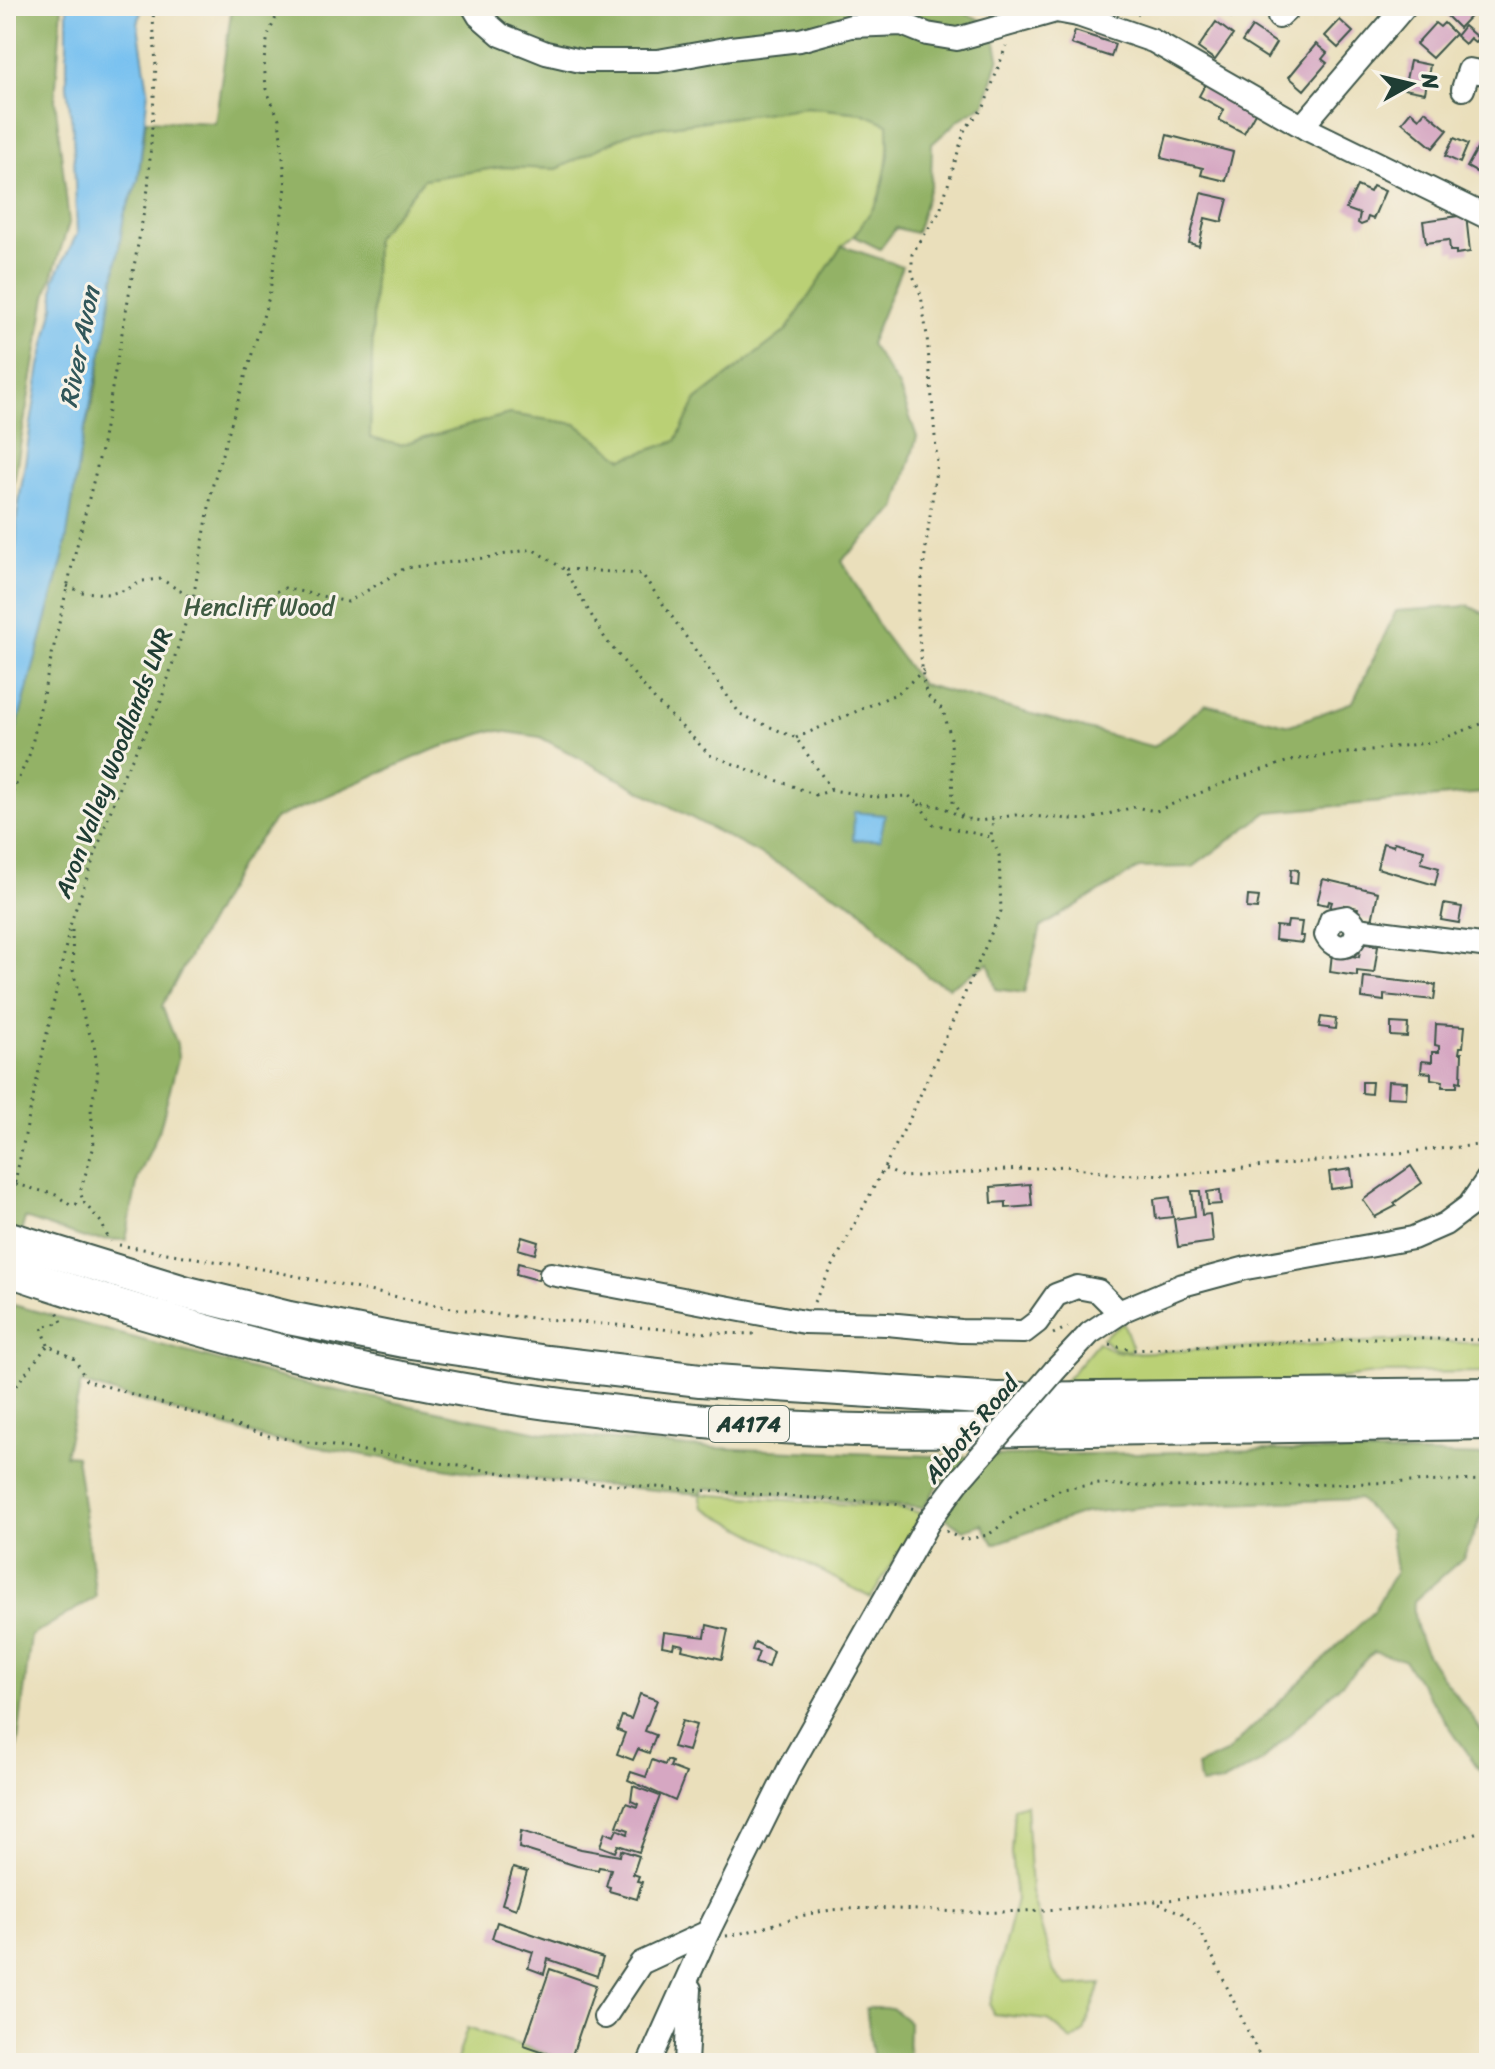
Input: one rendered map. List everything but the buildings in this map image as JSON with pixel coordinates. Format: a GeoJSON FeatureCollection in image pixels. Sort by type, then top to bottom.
{"type":"FeatureCollection","features":[{"type":"Feature","properties":{"kind":"highway","name":"A4174"},"geometry":{"type":"LineString","coordinates":[[18,1257],[103,1251],[214,1300],[404,1341],[700,1380],[996,1399],[1489,1394]]}},
{"type":"Feature","properties":{"kind":"highway","name":"A4174"},"geometry":{"type":"LineString","coordinates":[[18,1257],[190,1326],[311,1359],[392,1377],[540,1402],[706,1422],[801,1428],[962,1431],[1489,1423]]}},
{"type":"Feature","properties":{"kind":"street"},"geometry":{"type":"LineString","coordinates":[[473,6],[479,16],[501,35],[546,53],[581,61],[658,61],[800,40],[851,26],[902,24],[927,34],[957,39],[1056,11],[1074,10],[1153,41],[1307,129],[1489,218]]}},
{"type":"Feature","properties":{"kind":"street"},"geometry":{"type":"LineString","coordinates":[[1307,129],[1305,123],[1405,6]]}},
{"type":"Feature","properties":{"kind":"street"},"geometry":{"type":"LineString","coordinates":[[1463,89],[1469,70],[1489,74]]}},
{"type":"Feature","properties":{"kind":"street"},"geometry":{"type":"LineString","coordinates":[[1357,929],[1489,946]]}},
{"type":"Feature","properties":{"kind":"street","name":"Abbots Road"},"geometry":{"type":"LineString","coordinates":[[697,1957],[790,1767],[932,1517],[959,1481],[1090,1333],[1120,1313],[1183,1285],[1246,1268],[1413,1238],[1445,1224],[1469,1206],[1489,1177]]}},
{"type":"Feature","properties":{"kind":"street"},"geometry":{"type":"LineString","coordinates":[[551,1274],[804,1322],[1024,1332],[1037,1322],[1056,1295],[1077,1287],[1098,1291],[1120,1313]]}},
{"type":"Feature","properties":{"kind":"street"},"geometry":{"type":"LineString","coordinates":[[605,2017],[641,1963],[708,1932]]}},
{"type":"Feature","properties":{"kind":"street"},"geometry":{"type":"LineString","coordinates":[[653,2055],[697,1957]]}},
{"type":"Feature","properties":{"kind":"street"},"geometry":{"type":"LineString","coordinates":[[686,2061],[690,1986],[697,1957]]}},
{"type":"Feature","properties":{"kind":"street"},"geometry":{"type":"LineString","coordinates":[[653,2055],[665,2044],[676,2049],[686,2061]]}},
{"type":"Feature","properties":{"kind":"path"},"geometry":{"type":"LineString","coordinates":[[6,807],[30,753],[100,455],[148,189],[156,66],[155,6]]}},
{"type":"Feature","properties":{"kind":"path","name":"Avon Valley Woodlands LNR"},"geometry":{"type":"LineString","coordinates":[[6,1221],[71,922],[123,776],[160,704],[193,599],[213,484],[269,297],[286,187],[279,119],[266,89],[264,60],[268,35],[281,6]]}},
{"type":"Feature","properties":{"kind":"path"},"geometry":{"type":"LineString","coordinates":[[963,818],[953,803],[951,738],[943,710],[929,697],[924,687],[917,616],[937,462],[927,336],[921,295],[912,273],[912,254],[940,211],[965,129],[984,107],[1002,54],[1015,31],[1028,20]]}},
{"type":"Feature","properties":{"kind":"path"},"geometry":{"type":"LineString","coordinates":[[67,586],[82,592],[109,594],[126,590],[142,581],[161,579],[193,599],[236,609],[285,588],[348,602],[405,568],[532,549],[564,569],[606,640],[655,700],[710,755],[816,795],[832,790],[874,797],[909,796],[933,824],[991,837]]}},
{"type":"Feature","properties":{"kind":"path"},"geometry":{"type":"LineString","coordinates":[[564,569],[642,574],[740,714],[796,738],[832,790]]}},
{"type":"Feature","properties":{"kind":"path"},"geometry":{"type":"LineString","coordinates":[[796,738],[898,693],[924,670]]}},
{"type":"Feature","properties":{"kind":"path"},"geometry":{"type":"LineString","coordinates":[[918,803],[943,807],[963,818],[980,821],[1015,815],[1086,820],[1134,807],[1156,811],[1229,781],[1292,760],[1434,742],[1489,721]]}},
{"type":"Feature","properties":{"kind":"path"},"geometry":{"type":"LineString","coordinates":[[804,1322],[911,1116],[1001,911],[999,855],[991,837],[993,819]]}},
{"type":"Feature","properties":{"kind":"path"},"geometry":{"type":"LineString","coordinates":[[71,922],[73,970],[85,1022],[94,1044],[98,1074],[91,1109],[94,1146],[80,1192],[84,1203],[110,1237],[103,1251]]}},
{"type":"Feature","properties":{"kind":"path"},"geometry":{"type":"LineString","coordinates":[[885,1169],[903,1177],[1066,1166],[1120,1175],[1184,1174],[1489,1144]]}},
{"type":"Feature","properties":{"kind":"path"},"geometry":{"type":"LineString","coordinates":[[16,1184],[56,1195],[70,1205],[84,1203]]}},
{"type":"Feature","properties":{"kind":"path"},"geometry":{"type":"LineString","coordinates":[[56,1309],[62,1322],[42,1327],[48,1345],[75,1359],[86,1380],[269,1436],[542,1479],[895,1504],[932,1517],[962,1540],[988,1535],[1015,1515],[1061,1489],[1100,1484],[1240,1486],[1489,1480]]}},
{"type":"Feature","properties":{"kind":"path"},"geometry":{"type":"LineString","coordinates":[[6,1398],[48,1345]]}},
{"type":"Feature","properties":{"kind":"path"},"geometry":{"type":"LineString","coordinates":[[708,1932],[720,1937],[728,1936],[766,1929],[811,1913],[854,1909],[1000,1912],[1155,1902],[1300,1883],[1489,1828]]}},
{"type":"Feature","properties":{"kind":"path"},"geometry":{"type":"LineString","coordinates":[[1155,1902],[1182,1913],[1199,1928],[1263,2063]]}},
{"type":"Feature","properties":{"kind":"green space"},"geometry":{"type":"Polygon","coordinates":[[[6,6],[62,6],[55,99],[69,223],[46,296],[6,527],[6,6]]]}},
{"type":"Feature","properties":{"kind":"green space","name":"Hencliff Wood"},"geometry":{"type":"Polygon","coordinates":[[[232,6],[949,6],[992,25],[999,57],[985,104],[960,119],[932,144],[931,183],[916,233],[896,228],[880,249],[854,236],[879,199],[889,155],[888,124],[862,113],[806,107],[634,131],[557,169],[502,167],[424,179],[375,238],[370,438],[400,445],[509,414],[576,424],[623,459],[676,441],[696,400],[786,331],[842,246],[902,266],[870,344],[899,387],[917,437],[896,509],[842,560],[880,629],[921,684],[1154,747],[1205,704],[1290,725],[1353,702],[1396,611],[1469,606],[1489,616],[1489,784],[1483,793],[1268,812],[1193,867],[1139,868],[1041,927],[1024,993],[996,989],[989,963],[949,987],[928,977],[857,906],[540,737],[494,730],[435,749],[276,818],[241,863],[162,1006],[177,1044],[178,1059],[160,1128],[138,1178],[126,1240],[87,1239],[25,1218],[6,1287],[6,767],[64,554],[81,446],[96,388],[124,215],[138,181],[146,120],[215,123],[232,6]]]}},
{"type":"Feature","properties":{"kind":"green space"},"geometry":{"type":"Polygon","coordinates":[[[806,107],[862,113],[888,123],[887,158],[881,191],[866,220],[842,246],[786,331],[696,400],[676,441],[623,459],[576,424],[509,414],[400,445],[370,438],[375,238],[424,179],[502,167],[557,169],[634,131],[806,107]]]}},
{"type":"Feature","properties":{"kind":"green space"},"geometry":{"type":"Polygon","coordinates":[[[6,1303],[301,1383],[543,1433],[687,1447],[959,1457],[1267,1450],[1489,1456],[1489,1501],[1463,1558],[1414,1601],[1420,1640],[1429,1658],[1487,1741],[1489,1784],[1404,1660],[1374,1652],[1261,1762],[1221,1783],[1201,1785],[1197,1766],[1226,1753],[1373,1612],[1396,1571],[1390,1530],[1359,1499],[1143,1507],[1084,1513],[994,1544],[982,1524],[964,1530],[944,1517],[968,1482],[942,1479],[923,1508],[706,1488],[700,1494],[486,1475],[268,1439],[81,1383],[65,1455],[76,1456],[96,1597],[31,1636],[6,1837],[6,1303]]]}},
{"type":"Feature","properties":{"kind":"green space"},"geometry":{"type":"Polygon","coordinates":[[[1123,1322],[1132,1346],[1130,1351],[1114,1349],[1102,1338],[1123,1322]]]}},
{"type":"Feature","properties":{"kind":"green space"},"geometry":{"type":"Polygon","coordinates":[[[1411,1340],[1489,1344],[1489,1372],[1383,1373],[1259,1388],[1059,1388],[1098,1342],[1113,1351],[1130,1353],[1411,1340]]]}},
{"type":"Feature","properties":{"kind":"green space"},"geometry":{"type":"Polygon","coordinates":[[[700,1494],[896,1508],[922,1513],[871,1598],[703,1507],[700,1494]]]}},
{"type":"Feature","properties":{"kind":"green space"},"geometry":{"type":"Polygon","coordinates":[[[1026,1804],[1031,1891],[1054,1972],[1067,1986],[1101,1984],[1084,2032],[1072,2040],[1048,2020],[993,2014],[990,2004],[1016,1899],[1011,1853],[1014,1808],[1026,1804]]]}},
{"type":"Feature","properties":{"kind":"green space"},"geometry":{"type":"Polygon","coordinates":[[[866,2008],[892,2008],[909,2022],[908,2063],[874,2063],[866,2008]]]}},
{"type":"Feature","properties":{"kind":"green space"},"geometry":{"type":"Polygon","coordinates":[[[467,2028],[570,2061],[456,2063],[467,2028]]]}},
{"type":"Feature","properties":{"kind":"water","name":"River Avon"},"geometry":{"type":"Polygon","coordinates":[[[67,6],[142,6],[138,25],[148,90],[138,181],[124,215],[105,338],[81,446],[64,554],[6,767],[6,581],[16,544],[17,515],[40,366],[54,306],[54,279],[77,234],[73,131],[67,87],[67,6]]]}},
{"type":"Feature","properties":{"kind":"water"},"geometry":{"type":"Polygon","coordinates":[[[854,812],[885,815],[880,840],[853,840],[854,812]]]}}]}
